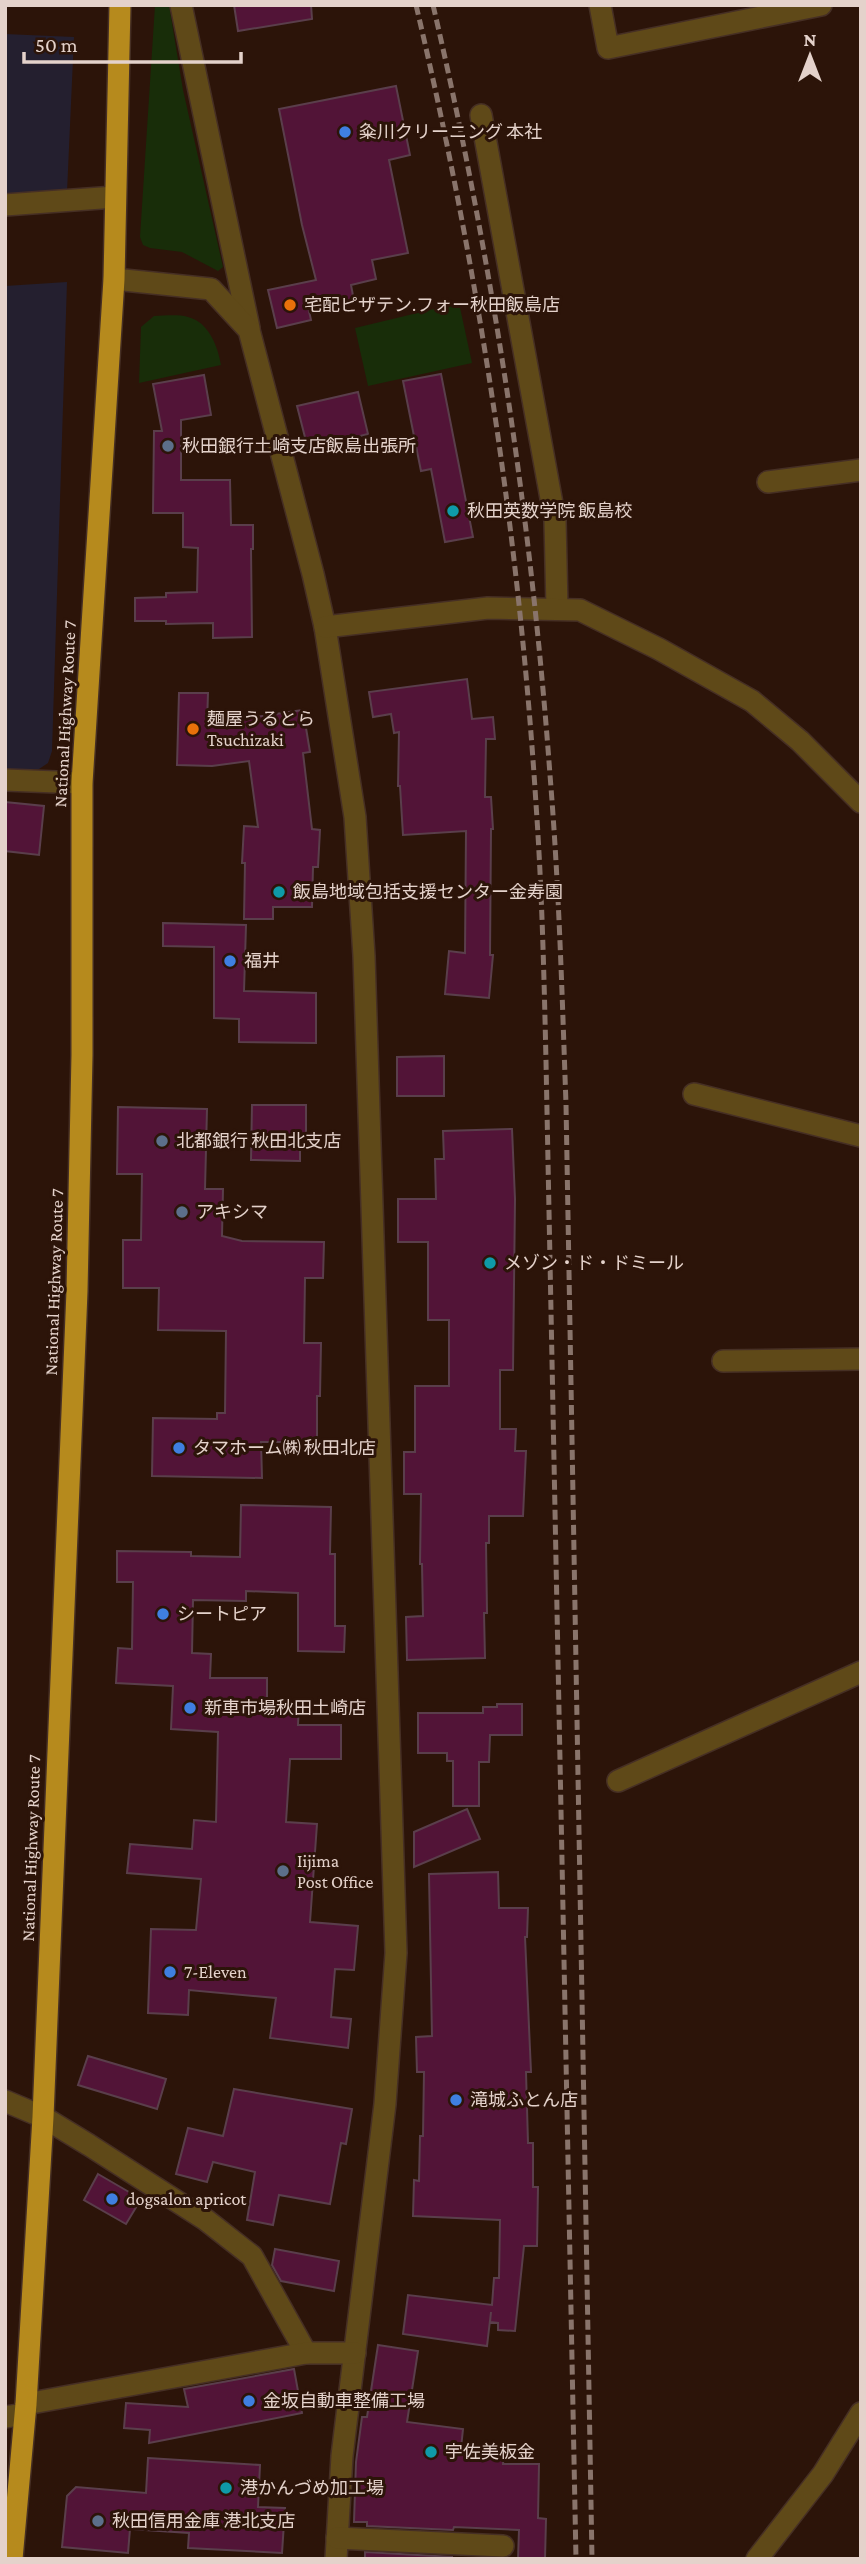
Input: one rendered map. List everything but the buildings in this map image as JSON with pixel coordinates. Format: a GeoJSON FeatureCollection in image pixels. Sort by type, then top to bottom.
{"type":"FeatureCollection","features":[{"type":"Feature","properties":{"kind":"highway","name":"National Highway Route 7"},"geometry":{"type":"LineString","coordinates":[[12,2559],[19,2412],[43,2117],[77,1291],[82,1055],[82,783],[114,279],[120,5]]}},
{"type":"Feature","properties":{"kind":"street"},"geometry":{"type":"LineString","coordinates":[[181,5],[249,330],[325,627],[355,817],[364,957],[396,1953],[385,2104],[342,2456],[337,2549],[503,2546]]}},
{"type":"Feature","properties":{"kind":"street"},"geometry":{"type":"LineString","coordinates":[[600,5],[608,48],[766,11],[821,5]]}},
{"type":"Feature","properties":{"kind":"street"},"geometry":{"type":"LineString","coordinates":[[481,115],[555,520],[557,608]]}},
{"type":"Feature","properties":{"kind":"street"},"geometry":{"type":"LineString","coordinates":[[5,205],[116,197]]}},
{"type":"Feature","properties":{"kind":"street"},"geometry":{"type":"LineString","coordinates":[[114,279],[211,289],[249,330]]}},
{"type":"Feature","properties":{"kind":"street"},"geometry":{"type":"LineString","coordinates":[[768,482],[861,470]]}},
{"type":"Feature","properties":{"kind":"street"},"geometry":{"type":"LineString","coordinates":[[325,627],[488,608],[580,610],[659,649],[752,701],[800,741],[861,802]]}},
{"type":"Feature","properties":{"kind":"street"},"geometry":{"type":"LineString","coordinates":[[5,780],[82,783]]}},
{"type":"Feature","properties":{"kind":"street"},"geometry":{"type":"LineString","coordinates":[[694,1094],[861,1136]]}},
{"type":"Feature","properties":{"kind":"street"},"geometry":{"type":"LineString","coordinates":[[723,1361],[861,1359]]}},
{"type":"Feature","properties":{"kind":"street"},"geometry":{"type":"LineString","coordinates":[[618,1781],[861,1672]]}},
{"type":"Feature","properties":{"kind":"street"},"geometry":{"type":"LineString","coordinates":[[5,2101],[43,2117],[206,2220],[252,2256],[306,2353]]}},
{"type":"Feature","properties":{"kind":"street"},"geometry":{"type":"LineString","coordinates":[[19,2412],[306,2353],[355,2353]]}},
{"type":"Feature","properties":{"kind":"street"},"geometry":{"type":"LineString","coordinates":[[757,2559],[822,2473],[861,2413]]}},
{"type":"Feature","properties":{"kind":"shaded area"},"geometry":{"type":"Polygon","coordinates":[[[5,34],[74,37],[67,192],[5,196],[5,34]]]}},
{"type":"Feature","properties":{"kind":"shaded area"},"geometry":{"type":"Polygon","coordinates":[[[67,282],[52,751],[48,763],[39,769],[5,769],[5,286],[67,282]]]}},
{"type":"Feature","properties":{"kind":"green space"},"geometry":{"type":"Polygon","coordinates":[[[155,5],[169,5],[183,90],[223,267],[218,271],[182,252],[143,245],[140,237],[155,5]]]}},
{"type":"Feature","properties":{"kind":"green space"},"geometry":{"type":"Polygon","coordinates":[[[459,303],[472,363],[368,386],[355,328],[459,303]]]}},
{"type":"Feature","properties":{"kind":"green space"},"geometry":{"type":"Polygon","coordinates":[[[154,316],[184,316],[202,324],[215,343],[221,365],[139,383],[141,327],[154,316]]]}},
{"type":"Feature","properties":{"kind":"railway"},"geometry":{"type":"LineString","coordinates":[[416,5],[459,203],[493,402],[519,603],[538,836],[546,1061],[576,2559]]}},
{"type":"Feature","properties":{"kind":"railway"},"geometry":{"type":"LineString","coordinates":[[433,5],[474,196],[520,484],[542,678],[556,857],[566,1104],[592,2559]]}},
{"type":"Feature","properties":{"kind":"place","name":"粂川クリーニング 本社"},"geometry":{"type":"Point","coordinates":[345,132]}},
{"type":"Feature","properties":{"kind":"place","name":"宅配ピザテン.フォー秋田飯島店"},"geometry":{"type":"Point","coordinates":[290,305]}},
{"type":"Feature","properties":{"kind":"place","name":"秋田銀行土崎支店飯島出張所"},"geometry":{"type":"Point","coordinates":[168,446]}},
{"type":"Feature","properties":{"kind":"place","name":"秋田英数学院 飯島校"},"geometry":{"type":"Point","coordinates":[453,511]}},
{"type":"Feature","properties":{"kind":"place","name":"麺屋うるとら Tsuchizaki"},"geometry":{"type":"Point","coordinates":[193,729]}},
{"type":"Feature","properties":{"kind":"place","name":"飯島地域包括支援センター金寿園"},"geometry":{"type":"Point","coordinates":[279,892]}},
{"type":"Feature","properties":{"kind":"place","name":"福井"},"geometry":{"type":"Point","coordinates":[230,961]}},
{"type":"Feature","properties":{"kind":"place","name":"北都銀行 秋田北支店"},"geometry":{"type":"Point","coordinates":[162,1141]}},
{"type":"Feature","properties":{"kind":"place","name":"アキシマ"},"geometry":{"type":"Point","coordinates":[182,1212]}},
{"type":"Feature","properties":{"kind":"place","name":"メゾン・ド・ドミール"},"geometry":{"type":"Point","coordinates":[490,1263]}},
{"type":"Feature","properties":{"kind":"place","name":"タマホーム㈱ 秋田北店"},"geometry":{"type":"Point","coordinates":[179,1448]}},
{"type":"Feature","properties":{"kind":"place","name":"シートピア"},"geometry":{"type":"Point","coordinates":[163,1614]}},
{"type":"Feature","properties":{"kind":"place","name":"新車市場秋田土崎店"},"geometry":{"type":"Point","coordinates":[190,1708]}},
{"type":"Feature","properties":{"kind":"place","name":"Iijima Post Office"},"geometry":{"type":"Point","coordinates":[283,1871]}},
{"type":"Feature","properties":{"kind":"place","name":"7-Eleven"},"geometry":{"type":"Point","coordinates":[170,1972]}},
{"type":"Feature","properties":{"kind":"place","name":"滝城ふとん店"},"geometry":{"type":"Point","coordinates":[456,2100]}},
{"type":"Feature","properties":{"kind":"place","name":"dogsalon apricot"},"geometry":{"type":"Point","coordinates":[112,2199]}},
{"type":"Feature","properties":{"kind":"place","name":"金坂自動車整備工場"},"geometry":{"type":"Point","coordinates":[249,2401]}},
{"type":"Feature","properties":{"kind":"place","name":"宇佐美板金"},"geometry":{"type":"Point","coordinates":[431,2452]}},
{"type":"Feature","properties":{"kind":"place","name":"港かんづめ加工場"},"geometry":{"type":"Point","coordinates":[226,2488]}},
{"type":"Feature","properties":{"kind":"place","name":"秋田信用金庫 港北支店"},"geometry":{"type":"Point","coordinates":[98,2521]}}]}
